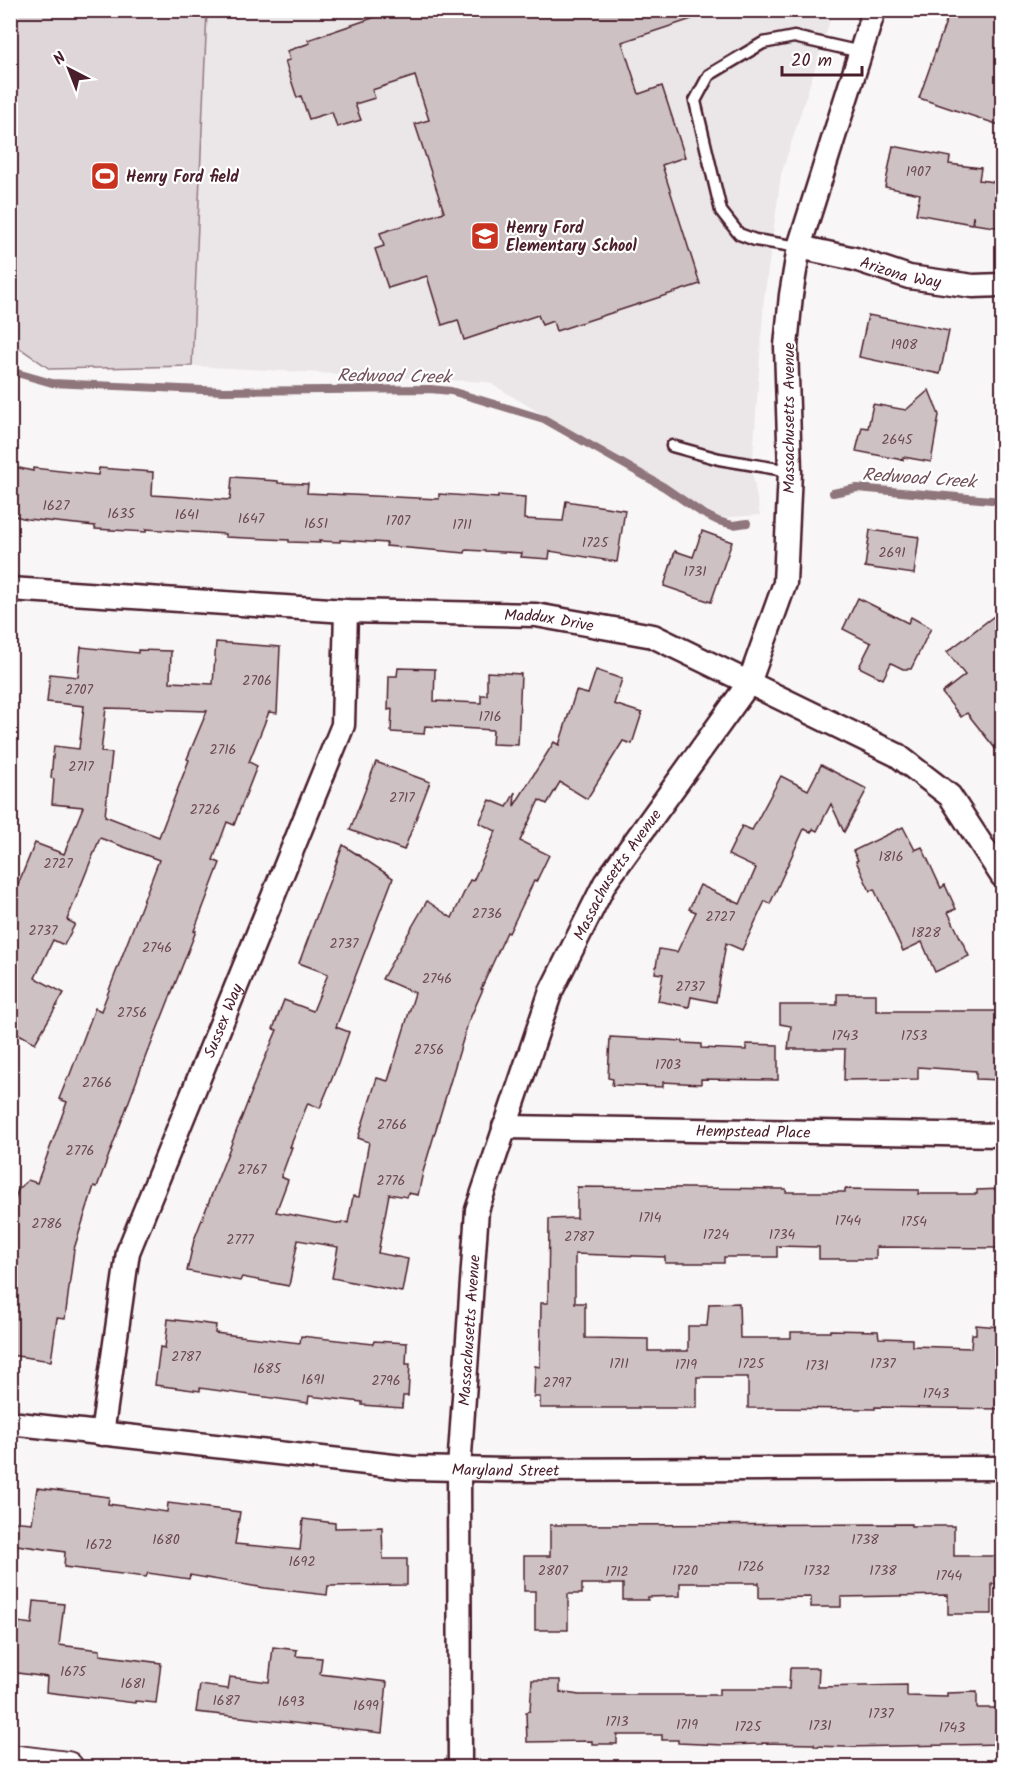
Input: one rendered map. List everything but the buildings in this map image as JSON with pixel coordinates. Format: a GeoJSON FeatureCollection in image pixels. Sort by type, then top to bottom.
{"type":"FeatureCollection","features":[{"type":"Feature","properties":{"kind":"main road"},"geometry":{"type":"LineString","coordinates":[[10,1761],[67,1767]]}},
{"type":"Feature","properties":{"kind":"street","name":"Massachusetts Avenue"},"geometry":{"type":"LineString","coordinates":[[460,1767],[459,1470],[477,1210],[551,991],[605,883],[748,683],[785,583],[790,471],[786,345],[791,295],[799,247],[874,10]]}},
{"type":"Feature","properties":{"kind":"street","name":"Arizona Way"},"geometry":{"type":"LineString","coordinates":[[799,247],[855,259],[909,277],[973,286],[1002,285]]}},
{"type":"Feature","properties":{"kind":"street","name":"Maddux Drive"},"geometry":{"type":"LineString","coordinates":[[10,589],[346,611],[536,615],[653,636],[897,755],[950,796],[1002,876]]}},
{"type":"Feature","properties":{"kind":"street","name":"Sussex Way"},"geometry":{"type":"LineString","coordinates":[[102,1434],[128,1252],[343,725],[346,611]]}},
{"type":"Feature","properties":{"kind":"street","name":"Hempstead Place"},"geometry":{"type":"LineString","coordinates":[[504,1127],[1002,1135]]}},
{"type":"Feature","properties":{"kind":"street","name":"Maryland Street"},"geometry":{"type":"LineString","coordinates":[[10,1423],[411,1468],[459,1470],[1002,1468]]}},
{"type":"Feature","properties":{"kind":"lane"},"geometry":{"type":"LineString","coordinates":[[799,247],[755,240],[739,234],[721,211],[695,101],[709,75],[762,43],[794,37],[861,52]]}},
{"type":"Feature","properties":{"kind":"lane"},"geometry":{"type":"LineString","coordinates":[[672,447],[719,459],[790,471]]}},
{"type":"Feature","properties":{"kind":"shaded area","name":"Henry Ford field"},"geometry":{"type":"Polygon","coordinates":[[[10,11],[207,11],[192,366],[50,369],[11,342],[10,11]]]}},
{"type":"Feature","properties":{"kind":"shaded area","name":"Henry Ford Elementary School"},"geometry":{"type":"Polygon","coordinates":[[[207,11],[833,11],[781,175],[764,298],[752,471],[760,515],[719,518],[488,382],[192,366],[207,11]]]}},
{"type":"Feature","properties":{"kind":"waterway","name":"Redwood Creek"},"geometry":{"type":"LineString","coordinates":[[10,371],[52,383],[224,391],[430,389],[451,391],[544,419],[664,487],[702,513],[733,525],[747,523]]}},
{"type":"Feature","properties":{"kind":"waterway","name":"Redwood Creek"},"geometry":{"type":"LineString","coordinates":[[833,493],[857,488],[1002,501]]}},
{"type":"Feature","properties":{"kind":"place","name":"Henry Ford field"},"geometry":{"type":"Point","coordinates":[105,176]}},
{"type":"Feature","properties":{"kind":"place","name":"Henry Ford Elementary School"},"geometry":{"type":"Point","coordinates":[485,236]}}]}
